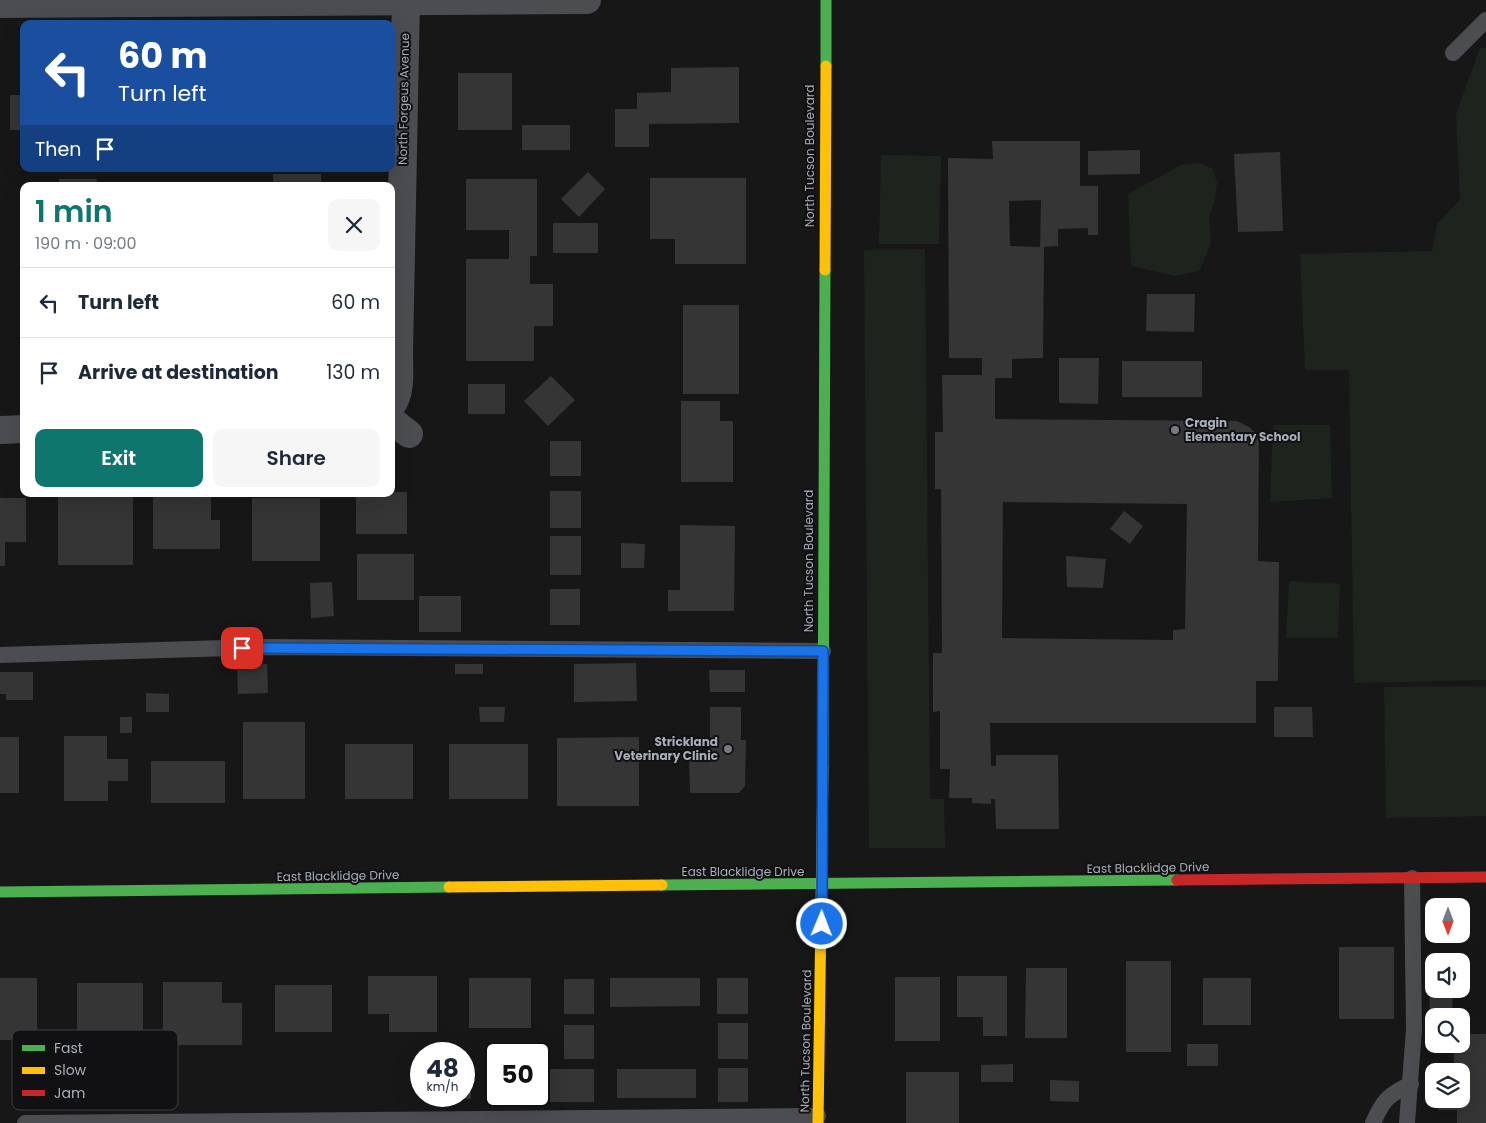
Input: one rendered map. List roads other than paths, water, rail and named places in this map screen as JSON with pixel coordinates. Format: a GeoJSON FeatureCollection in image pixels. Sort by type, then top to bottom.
{"type":"FeatureCollection","features":[{"type":"Feature","properties":{"kind":"street"},"geometry":{"type":"LineString","coordinates":[[0,4],[587,0]]}},
{"type":"Feature","properties":{"kind":"street","name":"North Tucson Boulevard"},"geometry":{"type":"LineString","coordinates":[[818,1119],[822,885],[826,0]]}},
{"type":"Feature","properties":{"kind":"street","name":"North Forgeus Avenue"},"geometry":{"type":"LineString","coordinates":[[395,397],[398,390],[406,1]]}},
{"type":"Feature","properties":{"kind":"street"},"geometry":{"type":"LineString","coordinates":[[0,430],[20,429]]}},
{"type":"Feature","properties":{"kind":"street","name":"East Blacklidge Drive"},"geometry":{"type":"LineString","coordinates":[[0,892],[1486,878]]}},
{"type":"Feature","properties":{"kind":"lane"},"geometry":{"type":"LineString","coordinates":[[1453,53],[1486,20]]}},
{"type":"Feature","properties":{"kind":"lane"},"geometry":{"type":"LineString","coordinates":[[0,655],[260,648],[823,651]]}},
{"type":"Feature","properties":{"kind":"lane"},"geometry":{"type":"LineString","coordinates":[[1407,1123],[1411,1084],[1415,965],[1412,878]]}},
{"type":"Feature","properties":{"kind":"lane"},"geometry":{"type":"LineString","coordinates":[[1374,1123],[1383,1102],[1394,1092],[1411,1084]]}},
{"type":"Feature","properties":{"kind":"lane"},"geometry":{"type":"LineString","coordinates":[[25,1123],[818,1119]]}},
{"type":"Feature","properties":{"kind":"place","name":"Cragin Elementary School"},"geometry":{"type":"Point","coordinates":[1175,430]}},
{"type":"Feature","properties":{"kind":"place","name":"Strickland Veterinary Clinic"},"geometry":{"type":"Point","coordinates":[728,749]}}]}
